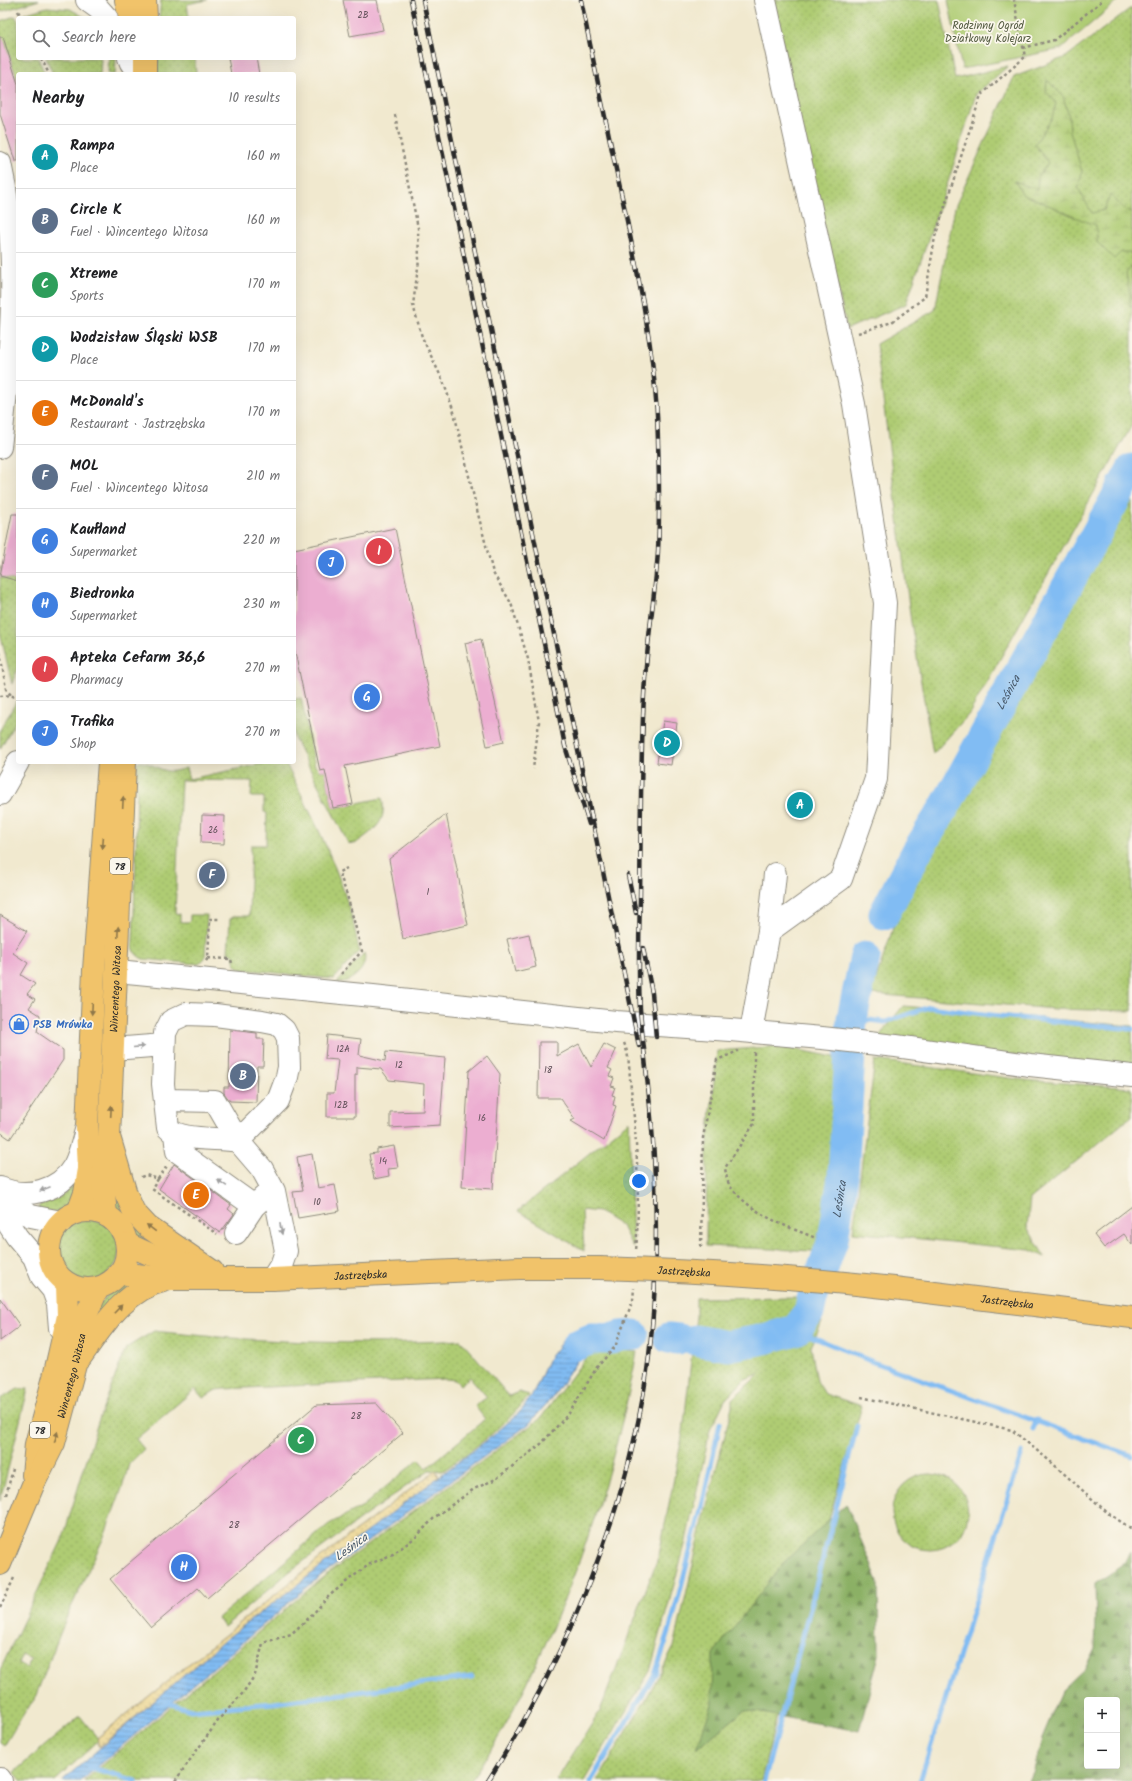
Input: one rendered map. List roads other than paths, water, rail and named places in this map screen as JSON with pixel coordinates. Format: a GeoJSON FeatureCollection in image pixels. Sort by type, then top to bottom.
{"type":"FeatureCollection","features":[{"type":"Feature","properties":{"kind":"main road"},"geometry":{"type":"LineString","coordinates":[[126,0],[130,16]]}},
{"type":"Feature","properties":{"kind":"main road"},"geometry":{"type":"LineString","coordinates":[[145,0],[146,16]]}},
{"type":"Feature","properties":{"kind":"main road","name":"Wincentego Witosa"},"geometry":{"type":"LineString","coordinates":[[69,1217],[85,1193],[89,1169],[87,1127],[94,970],[108,764]]}},
{"type":"Feature","properties":{"kind":"main road","name":"Wincentego Witosa"},"geometry":{"type":"LineString","coordinates":[[106,1215],[103,1170],[110,1138],[125,764]]}},
{"type":"Feature","properties":{"kind":"main road"},"geometry":{"type":"LineString","coordinates":[[110,1138],[126,1194],[134,1212],[148,1227],[212,1271]]}},
{"type":"Feature","properties":{"kind":"main road"},"geometry":{"type":"LineString","coordinates":[[48,1254],[56,1272],[67,1284],[84,1290],[98,1288],[110,1283],[119,1274],[126,1258],[127,1244],[121,1228],[106,1215],[93,1211],[69,1217]]}},
{"type":"Feature","properties":{"kind":"main road","name":"78"},"geometry":{"type":"LineString","coordinates":[[48,1254],[48,1246],[52,1234],[69,1217]]}},
{"type":"Feature","properties":{"kind":"main road","name":"Jastrzębska"},"geometry":{"type":"LineString","coordinates":[[127,1244],[175,1262],[235,1278]]}},
{"type":"Feature","properties":{"kind":"main road","name":"Jastrzębska"},"geometry":{"type":"LineString","coordinates":[[119,1274],[171,1279],[272,1279],[519,1268],[599,1268],[697,1271],[796,1278],[894,1288],[1132,1317]]}},
{"type":"Feature","properties":{"kind":"main road"},"geometry":{"type":"LineString","coordinates":[[75,1366],[110,1316],[130,1297],[143,1287],[155,1282],[171,1279]]}},
{"type":"Feature","properties":{"kind":"main road","name":"Wincentego Witosa"},"geometry":{"type":"LineString","coordinates":[[33,1485],[36,1444],[62,1345],[68,1316],[67,1284]]}},
{"type":"Feature","properties":{"kind":"main road","name":"Wincentego Witosa"},"geometry":{"type":"LineString","coordinates":[[8,1568],[33,1485],[54,1443],[75,1366],[86,1315],[98,1288]]}},
{"type":"Feature","properties":{"kind":"street"},"geometry":{"type":"LineString","coordinates":[[87,0],[98,8],[105,16]]}},
{"type":"Feature","properties":{"kind":"street"},"geometry":{"type":"LineString","coordinates":[[765,0],[854,404],[885,603],[876,779],[841,879],[769,931]]}},
{"type":"Feature","properties":{"kind":"street"},"geometry":{"type":"LineString","coordinates":[[0,163],[5,185],[5,228],[11,317],[6,392],[0,447]]}},
{"type":"Feature","properties":{"kind":"street"},"geometry":{"type":"LineString","coordinates":[[0,794],[17,764]]}},
{"type":"Feature","properties":{"kind":"street"},"geometry":{"type":"LineString","coordinates":[[752,1037],[769,931],[775,874]]}},
{"type":"Feature","properties":{"kind":"street"},"geometry":{"type":"LineString","coordinates":[[117,971],[216,982],[380,997],[752,1037],[822,1038],[896,1046],[1030,1065],[1132,1076]]}},
{"type":"Feature","properties":{"kind":"street"},"geometry":{"type":"LineString","coordinates":[[215,1015],[216,982]]}},
{"type":"Feature","properties":{"kind":"street"},"geometry":{"type":"LineString","coordinates":[[186,1014],[215,1015],[277,1024],[284,1030],[288,1038],[288,1072],[278,1101],[238,1140],[189,1137],[175,1134],[168,1128],[163,1084],[164,1045],[167,1026],[178,1016],[186,1014]]}},
{"type":"Feature","properties":{"kind":"street"},"geometry":{"type":"LineString","coordinates":[[114,1048],[164,1045]]}},
{"type":"Feature","properties":{"kind":"street"},"geometry":{"type":"LineString","coordinates":[[166,1100],[215,1101],[238,1140],[262,1169],[274,1191],[286,1251],[282,1263],[272,1279]]}},
{"type":"Feature","properties":{"kind":"street"},"geometry":{"type":"LineString","coordinates":[[0,1188],[9,1192],[25,1194],[41,1191],[55,1184],[67,1175],[74,1164],[87,1127]]}},
{"type":"Feature","properties":{"kind":"street"},"geometry":{"type":"LineString","coordinates":[[175,1134],[177,1151],[254,1206]]}},
{"type":"Feature","properties":{"kind":"street"},"geometry":{"type":"LineString","coordinates":[[236,1233],[254,1206],[266,1195],[274,1191]]}},
{"type":"Feature","properties":{"kind":"street"},"geometry":{"type":"LineString","coordinates":[[0,1201],[31,1216],[69,1217]]}},
{"type":"Feature","properties":{"kind":"street"},"geometry":{"type":"LineString","coordinates":[[0,1211],[48,1254]]}},
{"type":"Feature","properties":{"kind":"street"},"geometry":{"type":"LineString","coordinates":[[0,1211],[17,1237],[34,1257],[42,1277],[53,1290],[58,1304],[62,1345]]}},
{"type":"Feature","properties":{"kind":"water"},"geometry":{"type":"Polygon","coordinates":[[[606,1325],[622,1325],[614,1345],[586,1347],[555,1394],[529,1424],[319,1577],[81,1781],[62,1781],[226,1639],[495,1434],[522,1410],[535,1390],[549,1358],[564,1339],[606,1325]]]}},
{"type":"Feature","properties":{"kind":"waterway","name":"Leśnica"},"geometry":{"type":"LineString","coordinates":[[884,914],[917,851],[944,808],[1132,469]]}},
{"type":"Feature","properties":{"kind":"waterway","name":"Leśnica"},"geometry":{"type":"LineString","coordinates":[[695,1340],[728,1346],[764,1339],[796,1330],[809,1313],[812,1299],[833,1240],[843,1177],[852,1018],[865,957]]}},
{"type":"Feature","properties":{"kind":"waterway"},"geometry":{"type":"LineString","coordinates":[[852,1018],[885,1022],[929,1007],[999,1016],[1132,1029]]}},
{"type":"Feature","properties":{"kind":"waterway"},"geometry":{"type":"LineString","coordinates":[[796,1330],[873,1362],[1132,1456]]}},
{"type":"Feature","properties":{"kind":"waterway","name":"Leśnica"},"geometry":{"type":"LineString","coordinates":[[577,1345],[591,1339],[611,1339],[620,1336],[634,1335]]}},
{"type":"Feature","properties":{"kind":"waterway","name":"Leśnica"},"geometry":{"type":"LineString","coordinates":[[669,1338],[678,1339]]}},
{"type":"Feature","properties":{"kind":"waterway"},"geometry":{"type":"LineString","coordinates":[[1033,1429],[1037,1420]]}},
{"type":"Feature","properties":{"kind":"waterway"},"geometry":{"type":"LineString","coordinates":[[591,1781],[656,1672],[671,1625],[702,1506],[720,1423]]}},
{"type":"Feature","properties":{"kind":"waterway"},"geometry":{"type":"LineString","coordinates":[[764,1781],[857,1426]]}},
{"type":"Feature","properties":{"kind":"waterway"},"geometry":{"type":"LineString","coordinates":[[920,1781],[1022,1452]]}},
{"type":"Feature","properties":{"kind":"waterway"},"geometry":{"type":"LineString","coordinates":[[165,1702],[191,1710],[273,1703],[472,1677]]}},
{"type":"Feature","properties":{"kind":"waterway"},"geometry":{"type":"LineString","coordinates":[[89,1767],[136,1781]]}},
{"type":"Feature","properties":{"kind":"railway"},"geometry":{"type":"LineString","coordinates":[[411,0],[565,746],[589,824]]}},
{"type":"Feature","properties":{"kind":"railway"},"geometry":{"type":"LineString","coordinates":[[423,0],[639,1046]]}},
{"type":"Feature","properties":{"kind":"railway"},"geometry":{"type":"LineString","coordinates":[[488,1781],[517,1733],[544,1683],[569,1631],[611,1523],[627,1467],[640,1412],[649,1356],[655,1291],[656,1226],[654,1160],[640,1009],[639,954],[643,706],[659,535],[657,414],[652,362],[640,284],[581,0]]}},
{"type":"Feature","properties":{"kind":"railway"},"geometry":{"type":"LineString","coordinates":[[628,875],[636,913]]}},
{"type":"Feature","properties":{"kind":"railway"},"geometry":{"type":"LineString","coordinates":[[643,948],[652,993],[656,1037]]}},
{"type":"Feature","properties":{"kind":"place","name":"Apteka Cefarm 36,6"},"geometry":{"type":"Point","coordinates":[379,551]}},
{"type":"Feature","properties":{"kind":"place","name":"Trafika"},"geometry":{"type":"Point","coordinates":[331,563]}},
{"type":"Feature","properties":{"kind":"place","name":"Kaufland"},"geometry":{"type":"Point","coordinates":[367,697]}},
{"type":"Feature","properties":{"kind":"place","name":"Wodzisław Śląski WSB"},"geometry":{"type":"Point","coordinates":[667,743]}},
{"type":"Feature","properties":{"kind":"place","name":"Rampa"},"geometry":{"type":"Point","coordinates":[800,805]}},
{"type":"Feature","properties":{"kind":"place","name":"MOL"},"geometry":{"type":"Point","coordinates":[212,875]}},
{"type":"Feature","properties":{"kind":"place","name":"PSB Mrówka"},"geometry":{"type":"Point","coordinates":[19,1024]}},
{"type":"Feature","properties":{"kind":"place","name":"Circle K"},"geometry":{"type":"Point","coordinates":[243,1076]}},
{"type":"Feature","properties":{"kind":"place","name":"McDonald's"},"geometry":{"type":"Point","coordinates":[196,1195]}},
{"type":"Feature","properties":{"kind":"place","name":"Xtreme"},"geometry":{"type":"Point","coordinates":[301,1440]}},
{"type":"Feature","properties":{"kind":"place","name":"Biedronka"},"geometry":{"type":"Point","coordinates":[184,1567]}},
{"type":"Feature","properties":{"kind":"park label","name":"Rodzinny Ogród Działkowy Kolejarz"},"geometry":{"type":"Point","coordinates":[988,31]}}]}
